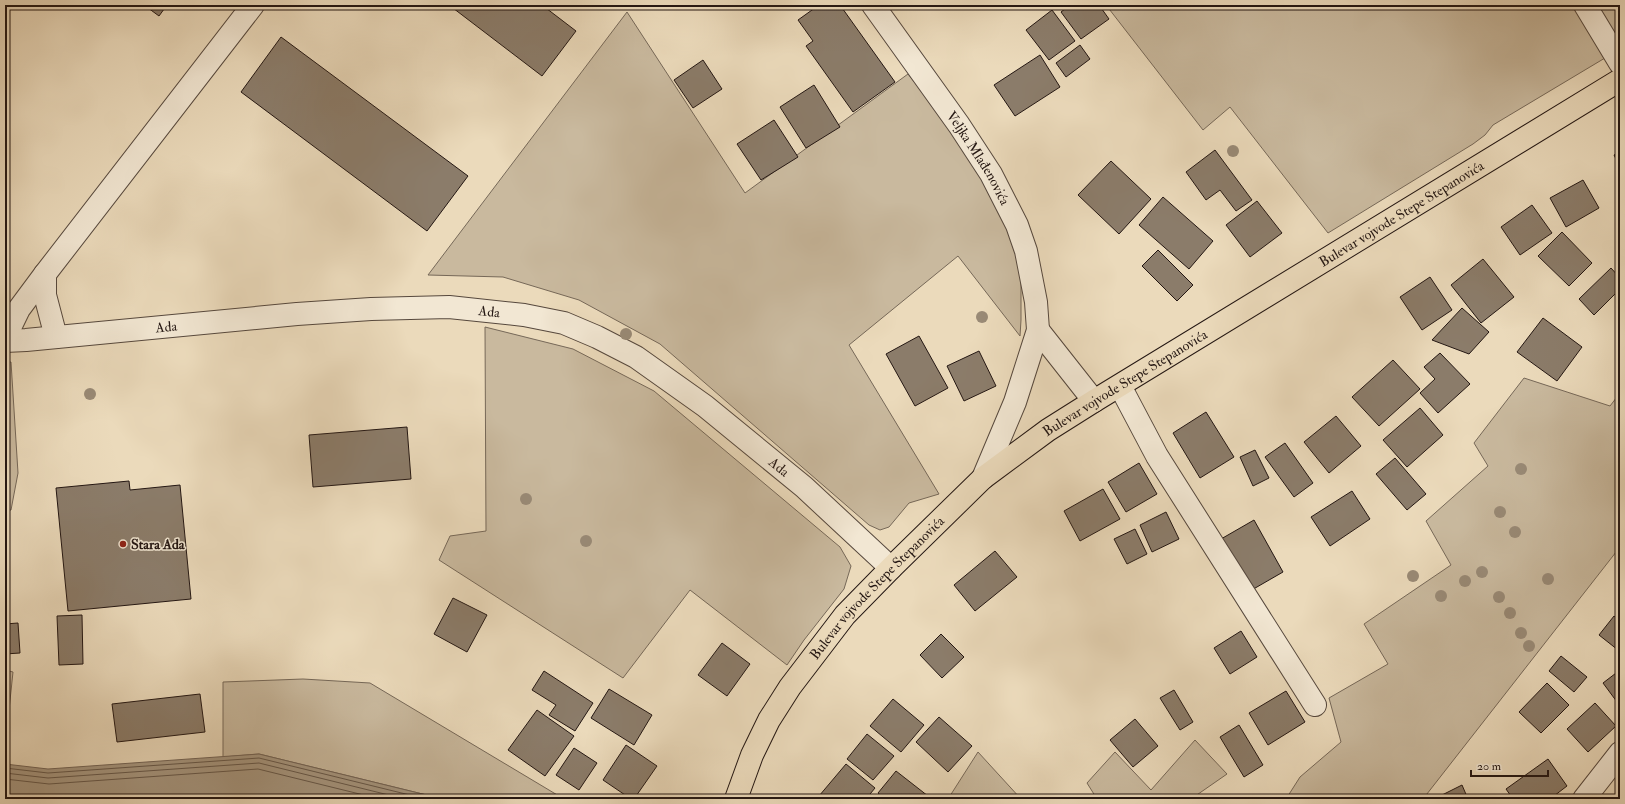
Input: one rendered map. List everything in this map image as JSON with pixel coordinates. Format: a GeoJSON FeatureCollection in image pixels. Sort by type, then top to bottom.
{"type":"FeatureCollection","features":[{"type":"Feature","properties":{"kind":"main road","name":"Bulevar vojvode Stepe Stepanovića"},"geometry":{"type":"LineString","coordinates":[[736,799],[752,755],[769,720],[790,687],[845,615],[984,478],[1048,430],[1094,401],[1620,80]]}},
{"type":"Feature","properties":{"kind":"street"},"geometry":{"type":"LineString","coordinates":[[5,339],[20,309],[45,274],[253,5]]}},
{"type":"Feature","properties":{"kind":"street","name":"Veljka Mlađenovića"},"geometry":{"type":"LineString","coordinates":[[873,5],[959,125],[992,174],[1007,202],[1026,251],[1036,302],[1038,330],[1015,402],[984,478]]}},
{"type":"Feature","properties":{"kind":"street"},"geometry":{"type":"LineString","coordinates":[[1585,5],[1620,63]]}},
{"type":"Feature","properties":{"kind":"street"},"geometry":{"type":"LineString","coordinates":[[45,274],[45,295],[56,337]]}},
{"type":"Feature","properties":{"kind":"street","name":"Ada"},"geometry":{"type":"LineString","coordinates":[[5,339],[26,340],[298,314],[371,309],[449,307],[524,314],[564,323],[597,337],[636,357],[705,406],[804,487],[891,568]]}},
{"type":"Feature","properties":{"kind":"street"},"geometry":{"type":"LineString","coordinates":[[1038,330],[1094,401]]}},
{"type":"Feature","properties":{"kind":"street"},"geometry":{"type":"LineString","coordinates":[[1120,386],[1157,456],[1315,705]]}},
{"type":"Feature","properties":{"kind":"street"},"geometry":{"type":"LineString","coordinates":[[1584,799],[1620,754]]}},
{"type":"Feature","properties":{"kind":"shaded area"},"geometry":{"type":"Polygon","coordinates":[[[1106,5],[1620,5],[1620,49],[1493,125],[1485,135],[1473,144],[1328,233],[1230,107],[1203,130],[1106,5]]]}},
{"type":"Feature","properties":{"kind":"shaded area"},"geometry":{"type":"Polygon","coordinates":[[[627,12],[745,193],[908,74],[961,140],[996,193],[1013,242],[1021,279],[1020,336],[958,256],[849,345],[939,494],[909,503],[889,527],[880,530],[869,525],[660,344],[579,300],[503,277],[428,275],[627,12]]]}},
{"type":"Feature","properties":{"kind":"shaded area"},"geometry":{"type":"Polygon","coordinates":[[[485,327],[573,349],[654,391],[840,547],[851,566],[844,589],[804,640],[787,665],[690,590],[623,678],[439,560],[450,536],[486,531],[485,327]]]}},
{"type":"Feature","properties":{"kind":"shaded area"},"geometry":{"type":"Polygon","coordinates":[[[5,362],[11,362],[18,473],[11,510],[5,511],[5,362]]]}},
{"type":"Feature","properties":{"kind":"shaded area"},"geometry":{"type":"Polygon","coordinates":[[[1524,378],[1610,406],[1620,393],[1620,547],[1423,799],[1286,799],[1300,777],[1341,742],[1329,698],[1388,664],[1364,624],[1451,565],[1426,521],[1488,466],[1474,443],[1524,378]]]}},
{"type":"Feature","properties":{"kind":"shaded area"},"geometry":{"type":"Polygon","coordinates":[[[5,670],[13,672],[5,748],[5,670]]]}},
{"type":"Feature","properties":{"kind":"shaded area"},"geometry":{"type":"Polygon","coordinates":[[[303,679],[370,683],[564,799],[443,799],[259,754],[223,757],[223,682],[303,679]]]}},
{"type":"Feature","properties":{"kind":"shaded area"},"geometry":{"type":"Polygon","coordinates":[[[1195,740],[1227,774],[1191,799],[1097,799],[1087,783],[1115,752],[1151,790],[1195,740]]]}},
{"type":"Feature","properties":{"kind":"shaded area"},"geometry":{"type":"Polygon","coordinates":[[[978,752],[1021,799],[948,799],[978,752]]]}},
{"type":"Feature","properties":{"kind":"water"},"geometry":{"type":"Polygon","coordinates":[[[259,754],[443,799],[5,799],[5,764],[48,769],[259,754]]]}},
{"type":"Feature","properties":{"kind":"building"},"geometry":{"type":"Polygon","coordinates":[[[144,5],[167,5],[159,16],[144,5]]]}},
{"type":"Feature","properties":{"kind":"building"},"geometry":{"type":"Polygon","coordinates":[[[449,5],[542,5],[576,31],[542,76],[449,5]]]}},
{"type":"Feature","properties":{"kind":"building"},"geometry":{"type":"Polygon","coordinates":[[[819,5],[840,5],[895,82],[853,112],[806,46],[813,41],[798,20],[819,5]]]}},
{"type":"Feature","properties":{"kind":"building"},"geometry":{"type":"Polygon","coordinates":[[[1070,5],[1099,5],[1109,19],[1081,39],[1061,12],[1070,5]]]}},
{"type":"Feature","properties":{"kind":"building"},"geometry":{"type":"Polygon","coordinates":[[[1052,10],[1075,41],[1049,60],[1026,30],[1052,10]]]}},
{"type":"Feature","properties":{"kind":"building"},"geometry":{"type":"Polygon","coordinates":[[[281,37],[468,176],[427,231],[241,92],[281,37]]]}},
{"type":"Feature","properties":{"kind":"building"},"geometry":{"type":"Polygon","coordinates":[[[1080,45],[1090,59],[1066,77],[1056,63],[1080,45]]]}},
{"type":"Feature","properties":{"kind":"building"},"geometry":{"type":"Polygon","coordinates":[[[1040,55],[1060,87],[1015,116],[994,85],[1040,55]]]}},
{"type":"Feature","properties":{"kind":"building"},"geometry":{"type":"Polygon","coordinates":[[[703,60],[722,89],[693,108],[674,80],[703,60]]]}},
{"type":"Feature","properties":{"kind":"building"},"geometry":{"type":"Polygon","coordinates":[[[814,85],[840,127],[806,148],[780,107],[814,85]]]}},
{"type":"Feature","properties":{"kind":"building"},"geometry":{"type":"Polygon","coordinates":[[[774,120],[798,157],[761,180],[737,144],[774,120]]]}},
{"type":"Feature","properties":{"kind":"building"},"geometry":{"type":"Polygon","coordinates":[[[1215,150],[1252,200],[1236,211],[1220,190],[1206,200],[1186,172],[1215,150]]]}},
{"type":"Feature","properties":{"kind":"building"},"geometry":{"type":"Polygon","coordinates":[[[1620,152],[1620,167],[1614,155],[1620,152]]]}},
{"type":"Feature","properties":{"kind":"building"},"geometry":{"type":"Polygon","coordinates":[[[1111,161],[1151,199],[1119,234],[1078,195],[1111,161]]]}},
{"type":"Feature","properties":{"kind":"building"},"geometry":{"type":"Polygon","coordinates":[[[1583,180],[1599,208],[1566,227],[1550,198],[1583,180]]]}},
{"type":"Feature","properties":{"kind":"building"},"geometry":{"type":"Polygon","coordinates":[[[1163,197],[1213,241],[1189,269],[1139,225],[1163,197]]]}},
{"type":"Feature","properties":{"kind":"building"},"geometry":{"type":"Polygon","coordinates":[[[1257,201],[1282,233],[1250,257],[1226,225],[1257,201]]]}},
{"type":"Feature","properties":{"kind":"building"},"geometry":{"type":"Polygon","coordinates":[[[1532,205],[1552,233],[1520,255],[1501,227],[1532,205]]]}},
{"type":"Feature","properties":{"kind":"building"},"geometry":{"type":"Polygon","coordinates":[[[1562,232],[1592,263],[1569,286],[1538,256],[1562,232]]]}},
{"type":"Feature","properties":{"kind":"building"},"geometry":{"type":"Polygon","coordinates":[[[1158,250],[1193,285],[1177,301],[1142,266],[1158,250]]]}},
{"type":"Feature","properties":{"kind":"building"},"geometry":{"type":"Polygon","coordinates":[[[1483,259],[1514,297],[1481,323],[1451,285],[1483,259]]]}},
{"type":"Feature","properties":{"kind":"building"},"geometry":{"type":"Polygon","coordinates":[[[1611,268],[1620,278],[1620,289],[1594,315],[1579,299],[1611,268]]]}},
{"type":"Feature","properties":{"kind":"building"},"geometry":{"type":"Polygon","coordinates":[[[1430,277],[1452,310],[1422,330],[1400,297],[1430,277]]]}},
{"type":"Feature","properties":{"kind":"building"},"geometry":{"type":"Polygon","coordinates":[[[1462,308],[1489,332],[1469,354],[1432,340],[1462,308]]]}},
{"type":"Feature","properties":{"kind":"building"},"geometry":{"type":"Polygon","coordinates":[[[1543,318],[1582,347],[1557,381],[1517,352],[1543,318]]]}},
{"type":"Feature","properties":{"kind":"building"},"geometry":{"type":"Polygon","coordinates":[[[919,336],[948,388],[915,406],[886,354],[919,336]]]}},
{"type":"Feature","properties":{"kind":"building"},"geometry":{"type":"Polygon","coordinates":[[[979,351],[996,386],[964,401],[947,366],[979,351]]]}},
{"type":"Feature","properties":{"kind":"building"},"geometry":{"type":"Polygon","coordinates":[[[1440,353],[1470,384],[1438,413],[1420,393],[1435,379],[1424,367],[1440,353]]]}},
{"type":"Feature","properties":{"kind":"building"},"geometry":{"type":"Polygon","coordinates":[[[1393,360],[1420,389],[1379,426],[1352,397],[1393,360]]]}},
{"type":"Feature","properties":{"kind":"building"},"geometry":{"type":"Polygon","coordinates":[[[1420,408],[1443,435],[1407,467],[1383,440],[1420,408]]]}},
{"type":"Feature","properties":{"kind":"building"},"geometry":{"type":"Polygon","coordinates":[[[1206,412],[1234,457],[1200,478],[1173,433],[1206,412]]]}},
{"type":"Feature","properties":{"kind":"building"},"geometry":{"type":"Polygon","coordinates":[[[1336,416],[1361,446],[1329,473],[1304,442],[1336,416]]]}},
{"type":"Feature","properties":{"kind":"building"},"geometry":{"type":"Polygon","coordinates":[[[407,427],[411,479],[313,487],[309,435],[407,427]]]}},
{"type":"Feature","properties":{"kind":"building"},"geometry":{"type":"Polygon","coordinates":[[[1285,443],[1313,483],[1294,497],[1265,457],[1285,443]]]}},
{"type":"Feature","properties":{"kind":"building"},"geometry":{"type":"Polygon","coordinates":[[[1255,450],[1269,478],[1253,486],[1240,457],[1255,450]]]}},
{"type":"Feature","properties":{"kind":"building"},"geometry":{"type":"Polygon","coordinates":[[[1395,458],[1426,494],[1407,510],[1376,474],[1395,458]]]}},
{"type":"Feature","properties":{"kind":"building"},"geometry":{"type":"Polygon","coordinates":[[[1139,463],[1157,494],[1126,512],[1108,482],[1139,463]]]}},
{"type":"Feature","properties":{"kind":"building","name":"Stara Ada"},"geometry":{"type":"Polygon","coordinates":[[[129,481],[130,490],[180,485],[191,599],[68,611],[56,488],[129,481]]]}},
{"type":"Feature","properties":{"kind":"building"},"geometry":{"type":"Polygon","coordinates":[[[1103,489],[1120,519],[1080,541],[1064,511],[1103,489]]]}},
{"type":"Feature","properties":{"kind":"building"},"geometry":{"type":"Polygon","coordinates":[[[1352,491],[1370,519],[1330,546],[1311,517],[1352,491]]]}},
{"type":"Feature","properties":{"kind":"building"},"geometry":{"type":"Polygon","coordinates":[[[1166,512],[1179,539],[1152,552],[1140,525],[1166,512]]]}},
{"type":"Feature","properties":{"kind":"building"},"geometry":{"type":"Polygon","coordinates":[[[1254,520],[1283,572],[1250,591],[1221,539],[1254,520]]]}},
{"type":"Feature","properties":{"kind":"building"},"geometry":{"type":"Polygon","coordinates":[[[1135,529],[1147,554],[1127,564],[1114,539],[1135,529]]]}},
{"type":"Feature","properties":{"kind":"building"},"geometry":{"type":"Polygon","coordinates":[[[995,551],[1017,577],[975,611],[954,585],[995,551]]]}},
{"type":"Feature","properties":{"kind":"building"},"geometry":{"type":"Polygon","coordinates":[[[453,598],[487,615],[467,652],[434,634],[453,598]]]}},
{"type":"Feature","properties":{"kind":"building"},"geometry":{"type":"Polygon","coordinates":[[[82,615],[83,664],[59,665],[57,616],[82,615]]]}},
{"type":"Feature","properties":{"kind":"building"},"geometry":{"type":"Polygon","coordinates":[[[1614,616],[1620,621],[1620,647],[1618,650],[1599,635],[1614,616]]]}},
{"type":"Feature","properties":{"kind":"building"},"geometry":{"type":"Polygon","coordinates":[[[18,623],[20,653],[5,654],[5,624],[18,623]]]}},
{"type":"Feature","properties":{"kind":"building"},"geometry":{"type":"Polygon","coordinates":[[[1241,631],[1257,657],[1230,674],[1214,648],[1241,631]]]}},
{"type":"Feature","properties":{"kind":"building"},"geometry":{"type":"Polygon","coordinates":[[[941,634],[964,657],[942,678],[920,655],[941,634]]]}},
{"type":"Feature","properties":{"kind":"building"},"geometry":{"type":"Polygon","coordinates":[[[722,643],[750,664],[727,696],[698,675],[722,643]]]}},
{"type":"Feature","properties":{"kind":"building"},"geometry":{"type":"Polygon","coordinates":[[[1561,656],[1587,677],[1574,692],[1549,671],[1561,656]]]}},
{"type":"Feature","properties":{"kind":"building"},"geometry":{"type":"Polygon","coordinates":[[[1620,670],[1620,706],[1603,683],[1620,670]]]}},
{"type":"Feature","properties":{"kind":"building"},"geometry":{"type":"Polygon","coordinates":[[[544,671],[593,703],[575,731],[549,715],[556,705],[532,690],[544,671]]]}},
{"type":"Feature","properties":{"kind":"building"},"geometry":{"type":"Polygon","coordinates":[[[1547,683],[1569,705],[1541,733],[1519,712],[1547,683]]]}},
{"type":"Feature","properties":{"kind":"building"},"geometry":{"type":"Polygon","coordinates":[[[609,689],[652,715],[634,745],[591,718],[609,689]]]}},
{"type":"Feature","properties":{"kind":"building"},"geometry":{"type":"Polygon","coordinates":[[[1174,690],[1193,722],[1180,730],[1160,698],[1174,690]]]}},
{"type":"Feature","properties":{"kind":"building"},"geometry":{"type":"Polygon","coordinates":[[[1286,691],[1305,722],[1268,745],[1249,713],[1286,691]]]}},
{"type":"Feature","properties":{"kind":"building"},"geometry":{"type":"Polygon","coordinates":[[[200,694],[205,732],[117,742],[112,704],[200,694]]]}},
{"type":"Feature","properties":{"kind":"building"},"geometry":{"type":"Polygon","coordinates":[[[893,699],[924,725],[901,752],[870,726],[893,699]]]}},
{"type":"Feature","properties":{"kind":"building"},"geometry":{"type":"Polygon","coordinates":[[[1595,703],[1616,726],[1588,752],[1567,729],[1595,703]]]}},
{"type":"Feature","properties":{"kind":"building"},"geometry":{"type":"Polygon","coordinates":[[[537,710],[574,736],[545,776],[508,750],[537,710]]]}},
{"type":"Feature","properties":{"kind":"building"},"geometry":{"type":"Polygon","coordinates":[[[939,717],[972,746],[948,772],[916,742],[939,717]]]}},
{"type":"Feature","properties":{"kind":"building"},"geometry":{"type":"Polygon","coordinates":[[[1135,719],[1158,746],[1133,767],[1110,740],[1135,719]]]}},
{"type":"Feature","properties":{"kind":"building"},"geometry":{"type":"Polygon","coordinates":[[[1239,725],[1263,765],[1244,777],[1220,737],[1239,725]]]}},
{"type":"Feature","properties":{"kind":"building"},"geometry":{"type":"Polygon","coordinates":[[[867,734],[894,756],[873,780],[847,759],[867,734]]]}},
{"type":"Feature","properties":{"kind":"building"},"geometry":{"type":"Polygon","coordinates":[[[626,745],[657,766],[634,799],[631,799],[603,780],[626,745]]]}},
{"type":"Feature","properties":{"kind":"building"},"geometry":{"type":"Polygon","coordinates":[[[574,748],[597,763],[579,790],[556,775],[574,748]]]}},
{"type":"Feature","properties":{"kind":"building"},"geometry":{"type":"Polygon","coordinates":[[[1548,759],[1567,786],[1550,799],[1513,799],[1506,789],[1548,759]]]}},
{"type":"Feature","properties":{"kind":"building"},"geometry":{"type":"Polygon","coordinates":[[[846,764],[875,788],[866,799],[822,799],[819,796],[846,764]]]}},
{"type":"Feature","properties":{"kind":"building"},"geometry":{"type":"Polygon","coordinates":[[[896,771],[928,796],[926,799],[885,799],[878,793],[896,771]]]}},
{"type":"Feature","properties":{"kind":"building"},"geometry":{"type":"Polygon","coordinates":[[[1462,785],[1468,799],[1444,799],[1442,795],[1462,785]]]}},
{"type":"Feature","properties":{"kind":"place","name":"Stara Ada"},"geometry":{"type":"Point","coordinates":[123,544]}}]}
